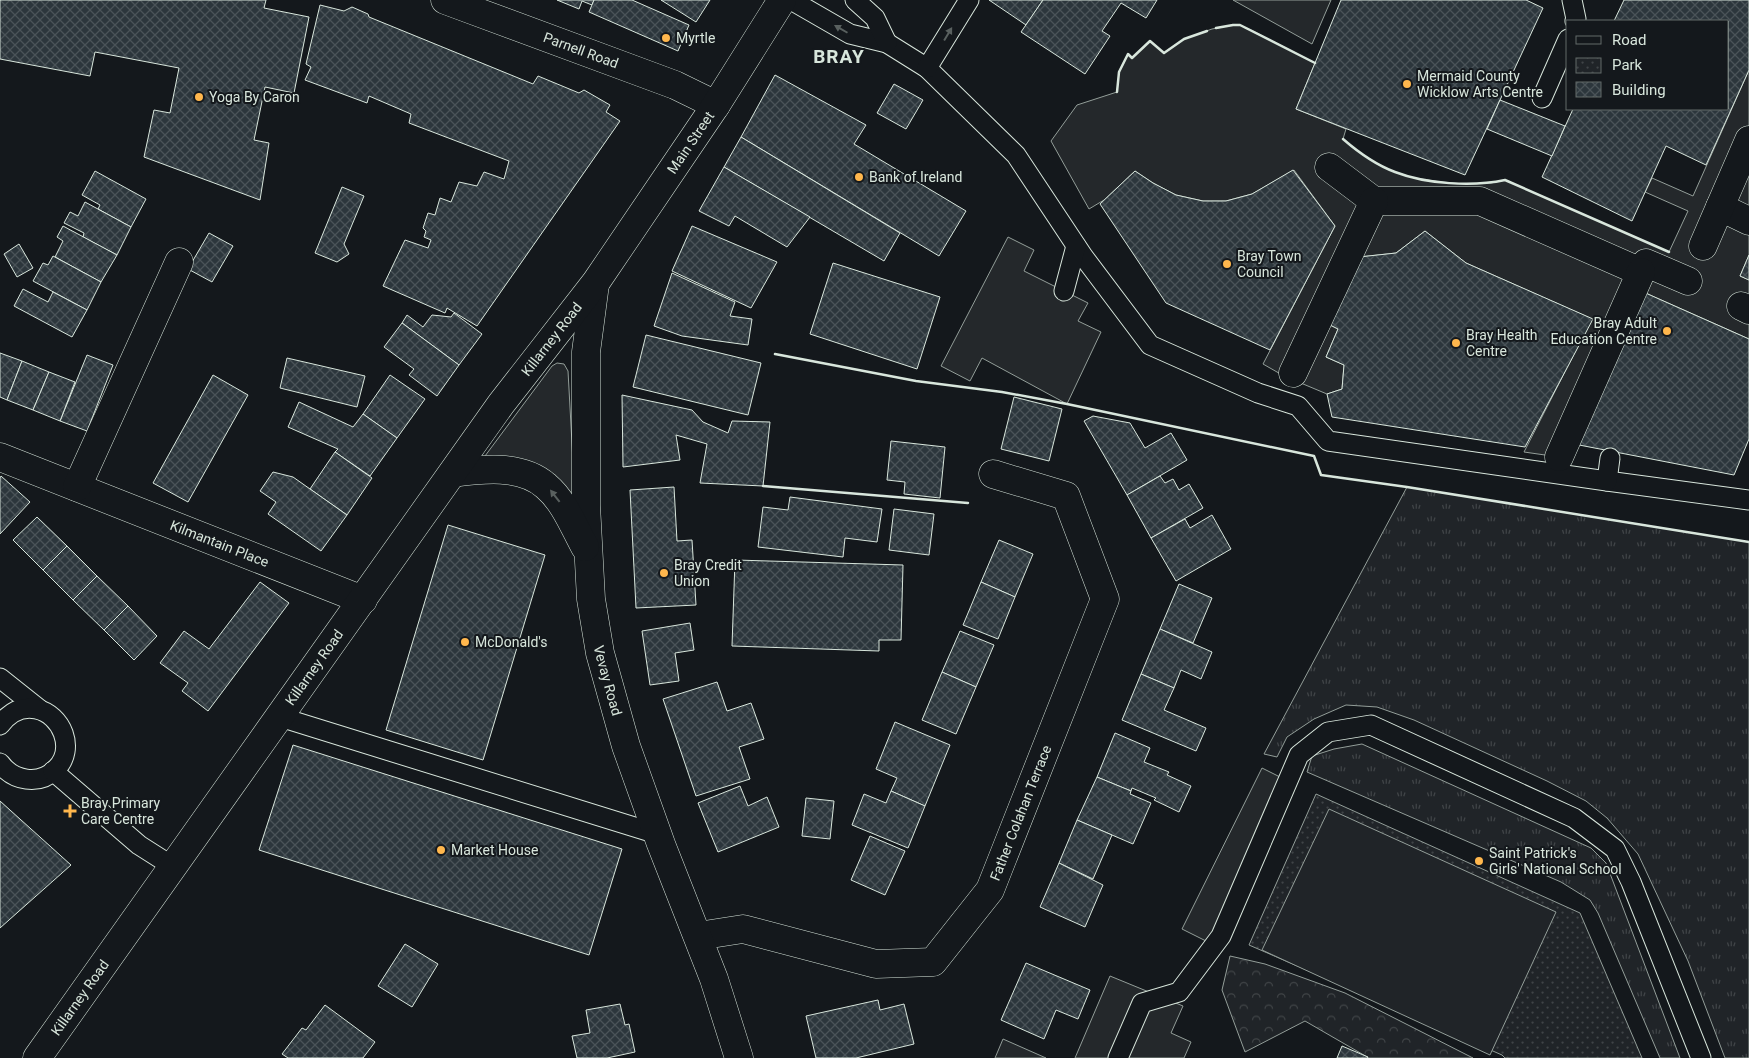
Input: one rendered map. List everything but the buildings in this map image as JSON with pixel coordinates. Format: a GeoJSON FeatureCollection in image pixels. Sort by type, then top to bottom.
{"type":"FeatureCollection","features":[{"type":"Feature","properties":{"kind":"street","name":"Parnell Road"},"geometry":{"type":"LineString","coordinates":[[444,0],[675,85],[716,105]]}},
{"type":"Feature","properties":{"kind":"street","name":"Main Street"},"geometry":{"type":"LineString","coordinates":[[596,282],[716,105],[782,0]]}},
{"type":"Feature","properties":{"kind":"street"},"geometry":{"type":"LineString","coordinates":[[1703,246],[1749,140]]}},
{"type":"Feature","properties":{"kind":"street"},"geometry":{"type":"LineString","coordinates":[[1329,167],[1374,200],[1480,201],[1641,272]]}},
{"type":"Feature","properties":{"kind":"street"},"geometry":{"type":"LineString","coordinates":[[1293,373],[1374,200]]}},
{"type":"Feature","properties":{"kind":"street"},"geometry":{"type":"LineString","coordinates":[[1720,207],[1749,221]]}},
{"type":"Feature","properties":{"kind":"street"},"geometry":{"type":"LineString","coordinates":[[77,487],[180,262]]}},
{"type":"Feature","properties":{"kind":"street"},"geometry":{"type":"LineString","coordinates":[[1559,457],[1646,262],[1688,281]]}},
{"type":"Feature","properties":{"kind":"street","name":"Killarney Road"},"geometry":{"type":"LineString","coordinates":[[38,1058],[172,866],[502,404],[596,282]]}},
{"type":"Feature","properties":{"kind":"street","name":"Vevay Road"},"geometry":{"type":"LineString","coordinates":[[596,282],[586,352],[586,505],[591,599],[600,653],[626,746],[657,834],[714,979],[739,1058]]}},
{"type":"Feature","properties":{"kind":"street","name":"Kilmantain Place"},"geometry":{"type":"LineString","coordinates":[[0,457],[363,600]]}},
{"type":"Feature","properties":{"kind":"street"},"geometry":{"type":"LineString","coordinates":[[453,473],[487,469],[503,470],[530,476],[540,481],[558,499],[588,553]]}},
{"type":"Feature","properties":{"kind":"street","name":"Father Colahan Terrace"},"geometry":{"type":"LineString","coordinates":[[698,936],[743,929],[876,964],[933,962],[990,890],[1104,599],[1066,496],[993,474]]}},
{"type":"Feature","properties":{"kind":"lane"},"geometry":{"type":"LineString","coordinates":[[791,0],[850,34],[887,43],[927,68],[1016,155],[1076,246],[1150,346],[1258,393],[1298,406],[1328,441],[1749,500]]}},
{"type":"Feature","properties":{"kind":"lane"},"geometry":{"type":"LineString","coordinates":[[855,0],[875,18],[887,43]]}},
{"type":"Feature","properties":{"kind":"lane"},"geometry":{"type":"LineString","coordinates":[[927,68],[969,0]]}},
{"type":"Feature","properties":{"kind":"lane"},"geometry":{"type":"LineString","coordinates":[[1572,0],[1576,20]]}},
{"type":"Feature","properties":{"kind":"lane"},"geometry":{"type":"LineString","coordinates":[[1542,98],[1566,44]]}},
{"type":"Feature","properties":{"kind":"lane"},"geometry":{"type":"LineString","coordinates":[[1064,291],[1076,246]]}},
{"type":"Feature","properties":{"kind":"lane"},"geometry":{"type":"LineString","coordinates":[[1607,481],[1610,458]]}},
{"type":"Feature","properties":{"kind":"lane"},"geometry":{"type":"LineString","coordinates":[[0,678],[39,710]]}},
{"type":"Feature","properties":{"kind":"lane"},"geometry":{"type":"LineString","coordinates":[[0,763],[5,770],[15,777],[26,780],[37,779],[57,768],[66,746],[59,722],[50,714],[39,710],[27,708],[14,711],[1,723]]}},
{"type":"Feature","properties":{"kind":"lane"},"geometry":{"type":"LineString","coordinates":[[280,717],[657,834]]}},
{"type":"Feature","properties":{"kind":"lane"},"geometry":{"type":"LineString","coordinates":[[1118,1058],[1142,1003],[1180,992],[1221,936],[1300,755],[1328,732],[1371,725],[1574,818],[1615,849],[1631,882],[1701,1058]]}},
{"type":"Feature","properties":{"kind":"lane"},"geometry":{"type":"LineString","coordinates":[[53,771],[139,845],[172,866]]}},
{"type":"Feature","properties":{"kind":"green space"},"geometry":{"type":"Polygon","coordinates":[[[1407,487],[1749,542],[1749,1058],[1725,1058],[1688,961],[1638,854],[1607,818],[1586,801],[1414,720],[1377,707],[1346,705],[1314,719],[1287,737],[1277,757],[1264,754],[1407,487]]]}},
{"type":"Feature","properties":{"kind":"green space"},"geometry":{"type":"Polygon","coordinates":[[[1362,744],[1591,848],[1606,863],[1680,1058],[1660,1058],[1598,913],[1590,900],[1561,882],[1307,772],[1312,756],[1334,749],[1362,744]]]}},
{"type":"Feature","properties":{"kind":"green space"},"geometry":{"type":"Polygon","coordinates":[[[1316,794],[1580,913],[1642,1058],[1505,1058],[1502,1055],[1249,945],[1316,794]]]}},
{"type":"Feature","properties":{"kind":"green space"},"geometry":{"type":"Polygon","coordinates":[[[1329,809],[1556,912],[1490,1055],[1262,950],[1329,809]]]}},
{"type":"Feature","properties":{"kind":"green space"},"geometry":{"type":"Polygon","coordinates":[[[1230,956],[1265,964],[1345,993],[1473,1058],[1369,1058],[1305,1021],[1245,1052],[1222,990],[1230,956]]]}},
{"type":"Feature","properties":{"kind":"shaded area"},"geometry":{"type":"Polygon","coordinates":[[[1233,0],[1331,0],[1312,44],[1233,0]]]}},
{"type":"Feature","properties":{"kind":"shaded area"},"geometry":{"type":"Polygon","coordinates":[[[1240,25],[1253,31],[1315,63],[1296,109],[1346,129],[1343,139],[1353,148],[1381,166],[1414,178],[1441,182],[1466,184],[1491,183],[1505,180],[1669,252],[1688,211],[1645,192],[1652,178],[1693,196],[1749,70],[1749,255],[1740,276],[1749,280],[1749,339],[1641,291],[1573,459],[1524,452],[1592,319],[1466,263],[1425,231],[1396,253],[1359,257],[1328,324],[1338,329],[1326,357],[1344,365],[1342,389],[1327,394],[1284,376],[1263,364],[1335,226],[1294,170],[1252,194],[1226,201],[1203,201],[1176,195],[1135,171],[1104,200],[1089,209],[1051,141],[1077,105],[1117,92],[1119,72],[1128,54],[1133,58],[1150,41],[1164,53],[1184,39],[1212,29],[1240,25]]]}},
{"type":"Feature","properties":{"kind":"shaded area"},"geometry":{"type":"Polygon","coordinates":[[[1008,237],[1034,250],[1024,271],[1088,303],[1078,321],[1101,332],[1067,404],[982,358],[970,381],[941,366],[1008,237]]]}},
{"type":"Feature","properties":{"kind":"shaded area"},"geometry":{"type":"Polygon","coordinates":[[[557,363],[564,364],[568,371],[575,498],[485,456],[552,366],[557,363]]]}},
{"type":"Feature","properties":{"kind":"shaded area"},"geometry":{"type":"Polygon","coordinates":[[[1262,768],[1288,781],[1208,942],[1182,929],[1262,768]]]}},
{"type":"Feature","properties":{"kind":"shaded area"},"geometry":{"type":"Polygon","coordinates":[[[1110,976],[1183,1006],[1171,1033],[1191,1042],[1184,1058],[1075,1058],[1110,976]]]}},
{"type":"Feature","properties":{"kind":"shaded area"},"geometry":{"type":"Polygon","coordinates":[[[1003,1039],[1046,1058],[995,1058],[1003,1039]]]}},
{"type":"Feature","properties":{"kind":"wall"},"geometry":{"type":"LineString","coordinates":[[1216,28],[1240,25],[1315,63]]}},
{"type":"Feature","properties":{"kind":"wall"},"geometry":{"type":"LineString","coordinates":[[1117,92],[1119,72],[1128,54],[1132,58],[1150,41],[1164,53],[1184,39],[1207,31]]}},
{"type":"Feature","properties":{"kind":"wall"},"geometry":{"type":"LineString","coordinates":[[1343,139],[1374,162],[1407,176],[1435,182],[1464,184],[1505,180],[1669,252]]}},
{"type":"Feature","properties":{"kind":"wall"},"geometry":{"type":"LineString","coordinates":[[775,354],[916,381],[1002,392],[1067,404],[1314,456],[1321,475],[1749,542]]}},
{"type":"Feature","properties":{"kind":"wall"},"geometry":{"type":"LineString","coordinates":[[763,486],[968,503]]}},
{"type":"Feature","properties":{"kind":"place","name":"Myrtle"},"geometry":{"type":"Point","coordinates":[666,38]}},
{"type":"Feature","properties":{"kind":"place","name":"Mermaid County Wicklow Arts Centre"},"geometry":{"type":"Point","coordinates":[1407,84]}},
{"type":"Feature","properties":{"kind":"place","name":"Yoga By Caron"},"geometry":{"type":"Point","coordinates":[199,97]}},
{"type":"Feature","properties":{"kind":"place","name":"Bank of Ireland"},"geometry":{"type":"Point","coordinates":[859,177]}},
{"type":"Feature","properties":{"kind":"place","name":"Bray Town Council"},"geometry":{"type":"Point","coordinates":[1227,264]}},
{"type":"Feature","properties":{"kind":"place","name":"Bray Adult Education Centre"},"geometry":{"type":"Point","coordinates":[1667,331]}},
{"type":"Feature","properties":{"kind":"place","name":"Bray Health Centre"},"geometry":{"type":"Point","coordinates":[1456,343]}},
{"type":"Feature","properties":{"kind":"place","name":"Bray Credit Union"},"geometry":{"type":"Point","coordinates":[664,573]}},
{"type":"Feature","properties":{"kind":"place","name":"McDonald's"},"geometry":{"type":"Point","coordinates":[465,642]}},
{"type":"Feature","properties":{"kind":"place","name":"Bray Primary Care Centre"},"geometry":{"type":"Point","coordinates":[70,811]}},
{"type":"Feature","properties":{"kind":"place","name":"Market House"},"geometry":{"type":"Point","coordinates":[441,850]}},
{"type":"Feature","properties":{"kind":"place","name":"Saint Patrick's Girls' National School"},"geometry":{"type":"Point","coordinates":[1479,861]}},
{"type":"Feature","properties":{"kind":"district","name":"BRAY"},"geometry":{"type":"Point","coordinates":[839,56]}}]}
